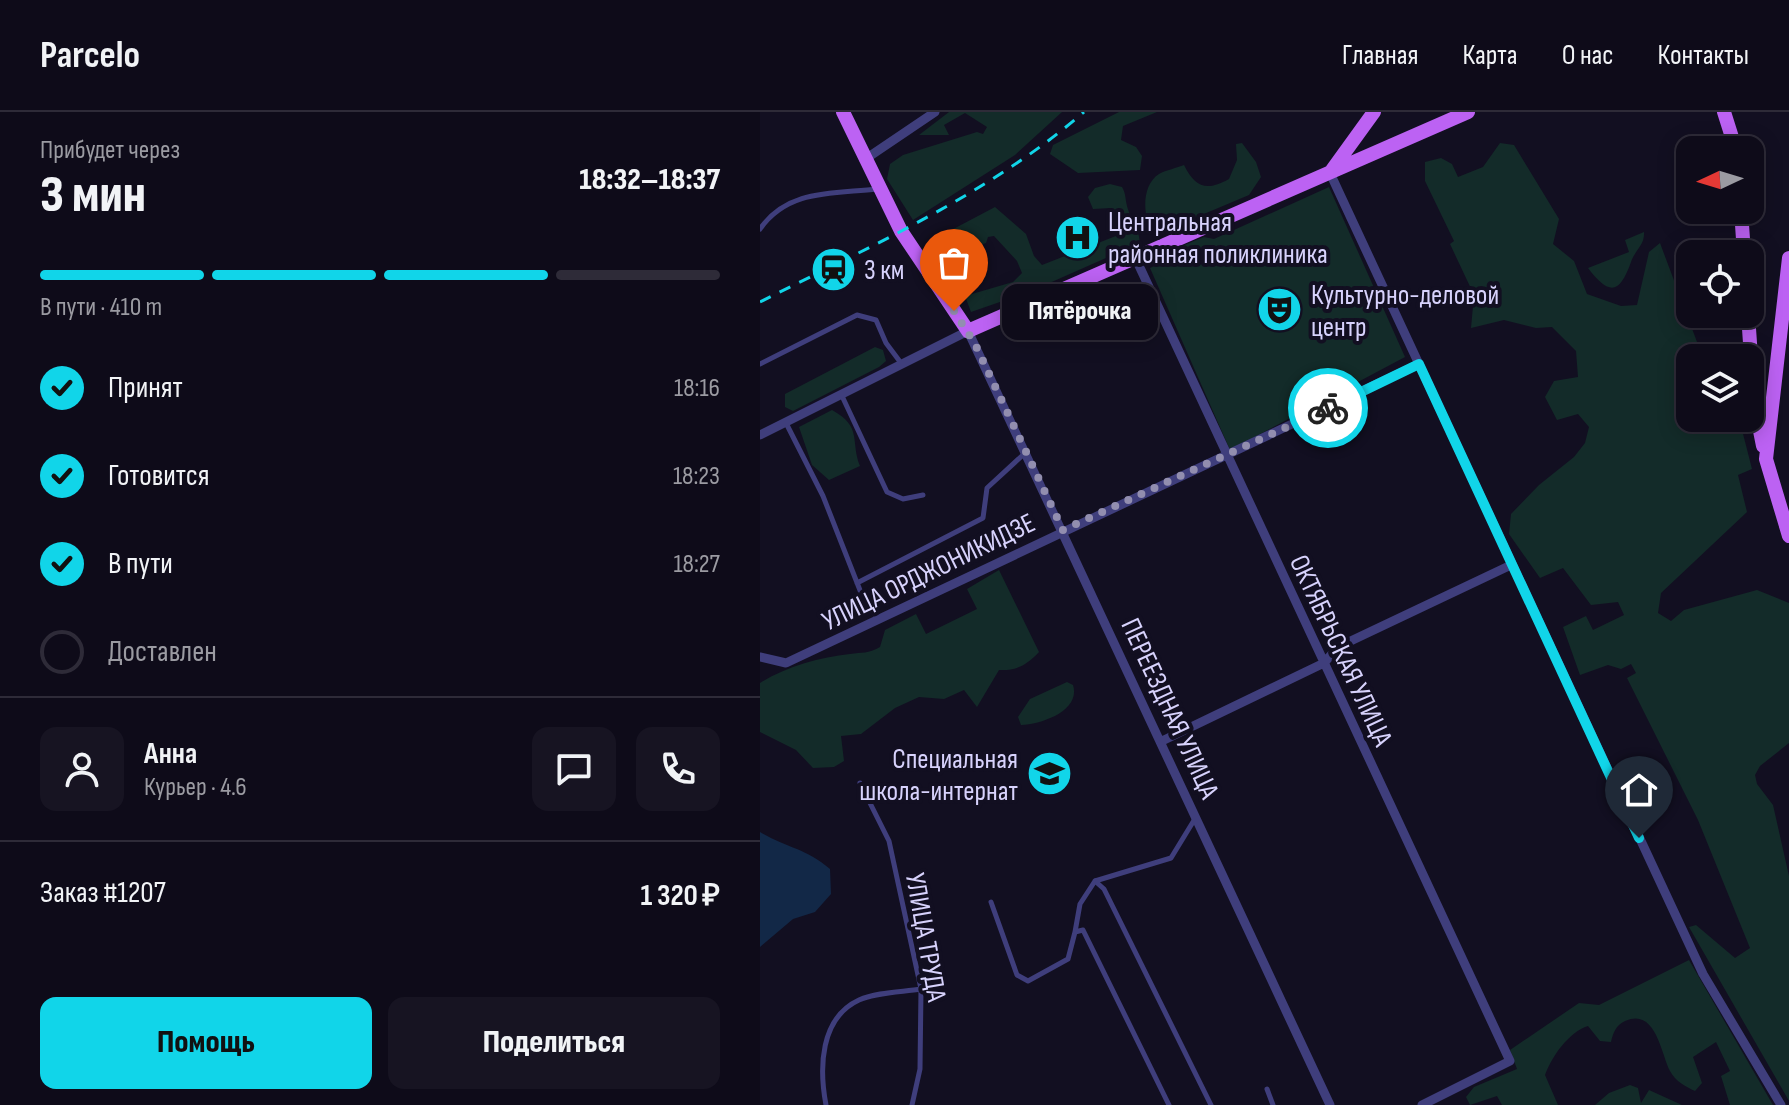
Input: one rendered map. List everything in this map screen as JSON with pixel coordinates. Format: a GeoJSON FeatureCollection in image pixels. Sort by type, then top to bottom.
{"type":"FeatureCollection","features":[{"type":"Feature","properties":{"kind":"main road"},"geometry":{"type":"LineString","coordinates":[[843,112],[901,231],[968,331],[1468,112]]}},
{"type":"Feature","properties":{"kind":"main road"},"geometry":{"type":"LineString","coordinates":[[1330,173],[1374,112]]}},
{"type":"Feature","properties":{"kind":"main road"},"geometry":{"type":"LineString","coordinates":[[1724,112],[1732,136]]}},
{"type":"Feature","properties":{"kind":"main road"},"geometry":{"type":"LineString","coordinates":[[1766,459],[1789,258]]}},
{"type":"Feature","properties":{"kind":"main road"},"geometry":{"type":"LineString","coordinates":[[1749,328],[1754,401],[1766,459],[1789,536]]}},
{"type":"Feature","properties":{"kind":"street"},"geometry":{"type":"LineString","coordinates":[[864,160],[935,112]]}},
{"type":"Feature","properties":{"kind":"street"},"geometry":{"type":"LineString","coordinates":[[1330,173],[1703,974],[1781,1105]]}},
{"type":"Feature","properties":{"kind":"street","name":"ОКТЯБРЬСКАЯ УЛИЦА"},"geometry":{"type":"LineString","coordinates":[[1135,257],[1510,1061],[1422,1105]]}},
{"type":"Feature","properties":{"kind":"street"},"geometry":{"type":"LineString","coordinates":[[760,435],[968,331]]}},
{"type":"Feature","properties":{"kind":"street","name":"ПЕРЕЕЗДНАЯ УЛИЦА"},"geometry":{"type":"LineString","coordinates":[[968,331],[1330,1105]]}},
{"type":"Feature","properties":{"kind":"street","name":"УЛИЦА ОРДЖОНИКИДЗЕ"},"geometry":{"type":"LineString","coordinates":[[760,657],[786,663],[1419,364]]}},
{"type":"Feature","properties":{"kind":"street"},"geometry":{"type":"LineString","coordinates":[[1162,741],[1324,663],[1338,647],[1511,565]]}},
{"type":"Feature","properties":{"kind":"lane"},"geometry":{"type":"LineString","coordinates":[[760,229],[768,218],[794,198],[878,188]]}},
{"type":"Feature","properties":{"kind":"lane"},"geometry":{"type":"LineString","coordinates":[[760,364],[857,315],[876,320],[886,343],[902,366]]}},
{"type":"Feature","properties":{"kind":"lane"},"geometry":{"type":"LineString","coordinates":[[842,396],[887,492],[903,499],[923,495]]}},
{"type":"Feature","properties":{"kind":"lane"},"geometry":{"type":"LineString","coordinates":[[786,423],[823,496],[865,603],[879,619]]}},
{"type":"Feature","properties":{"kind":"lane"},"geometry":{"type":"LineString","coordinates":[[857,583],[983,518],[987,488],[1026,453]]}},
{"type":"Feature","properties":{"kind":"lane","name":"УЛИЦА ТРУДА"},"geometry":{"type":"LineString","coordinates":[[860,783],[889,841],[921,989],[920,1069],[912,1105]]}},
{"type":"Feature","properties":{"kind":"lane"},"geometry":{"type":"LineString","coordinates":[[991,902],[1017,975],[1028,981],[1068,959],[1080,904],[1095,881],[1171,858],[1197,816]]}},
{"type":"Feature","properties":{"kind":"lane"},"geometry":{"type":"LineString","coordinates":[[1095,881],[1104,889],[1211,1105]]}},
{"type":"Feature","properties":{"kind":"lane"},"geometry":{"type":"LineString","coordinates":[[1075,932],[1083,930],[1169,1105]]}},
{"type":"Feature","properties":{"kind":"lane"},"geometry":{"type":"LineString","coordinates":[[826,1105],[822,1083],[824,1047],[835,1020],[860,999],[921,989]]}},
{"type":"Feature","properties":{"kind":"lane"},"geometry":{"type":"LineString","coordinates":[[1267,1089],[1273,1105]]}},
{"type":"Feature","properties":{"kind":"green space"},"geometry":{"type":"Polygon","coordinates":[[[949,112],[1062,112],[1015,155],[913,220],[887,179],[890,164],[903,155],[977,132],[983,134],[987,127],[965,113],[944,125],[949,135],[919,135],[949,112]]]}},
{"type":"Feature","properties":{"kind":"green space"},"geometry":{"type":"Polygon","coordinates":[[[1119,112],[1157,112],[1123,126],[1121,140],[1136,147],[1142,156],[1140,170],[1078,173],[1050,154],[1053,145],[1119,112]]]}},
{"type":"Feature","properties":{"kind":"green space"},"geometry":{"type":"Polygon","coordinates":[[[1242,143],[1256,162],[1261,177],[1249,195],[1154,235],[1147,221],[1145,203],[1153,179],[1184,165],[1197,183],[1208,186],[1221,183],[1229,179],[1237,160],[1236,144],[1242,143]]]}},
{"type":"Feature","properties":{"kind":"green space"},"geometry":{"type":"Polygon","coordinates":[[[1500,143],[1514,145],[1559,219],[1553,244],[1574,261],[1587,294],[1621,306],[1637,305],[1649,252],[1660,243],[1676,286],[1676,328],[1692,328],[1698,344],[1676,344],[1676,432],[1743,432],[1752,469],[1738,475],[1747,512],[1661,593],[1658,613],[1671,621],[1684,610],[1757,590],[1789,603],[1789,743],[1760,766],[1755,775],[1757,784],[1773,805],[1789,876],[1789,1101],[1689,927],[1696,925],[1735,958],[1750,948],[1698,820],[1627,678],[1636,673],[1631,664],[1621,669],[1608,665],[1580,675],[1563,627],[1586,616],[1593,630],[1624,615],[1618,602],[1591,605],[1563,568],[1540,578],[1509,534],[1511,514],[1539,485],[1574,457],[1585,443],[1589,427],[1578,414],[1557,420],[1545,397],[1554,381],[1578,377],[1576,351],[1552,327],[1536,328],[1504,320],[1471,328],[1474,295],[1450,244],[1454,241],[1425,181],[1425,162],[1441,158],[1452,164],[1458,177],[1483,167],[1500,143]]]}},
{"type":"Feature","properties":{"kind":"green space"},"geometry":{"type":"Polygon","coordinates":[[[1110,184],[1122,187],[1140,243],[1029,292],[971,312],[965,296],[1013,282],[1022,273],[1017,261],[994,236],[988,237],[986,243],[946,257],[939,255],[942,235],[995,207],[1026,234],[1034,256],[1042,265],[1121,234],[1111,208],[1093,209],[1088,197],[1095,188],[1110,184]]]}},
{"type":"Feature","properties":{"kind":"green space"},"geometry":{"type":"Polygon","coordinates":[[[1329,187],[1405,357],[1230,450],[1150,268],[1174,257],[1177,248],[1204,237],[1214,239],[1329,187]]]}},
{"type":"Feature","properties":{"kind":"green space"},"geometry":{"type":"Polygon","coordinates":[[[1644,232],[1623,280],[1614,288],[1602,284],[1588,268],[1629,252],[1625,240],[1644,232]]]}},
{"type":"Feature","properties":{"kind":"green space"},"geometry":{"type":"Polygon","coordinates":[[[875,347],[883,350],[886,361],[879,367],[793,411],[785,407],[785,394],[875,347]]]}},
{"type":"Feature","properties":{"kind":"green space"},"geometry":{"type":"Polygon","coordinates":[[[832,410],[842,416],[852,429],[860,466],[829,480],[812,465],[799,427],[832,410]]]}},
{"type":"Feature","properties":{"kind":"green space"},"geometry":{"type":"Polygon","coordinates":[[[999,570],[1039,652],[1021,666],[999,670],[977,707],[964,690],[944,699],[919,697],[895,708],[861,734],[841,736],[844,761],[834,767],[813,768],[796,750],[760,732],[760,683],[803,664],[876,649],[880,647],[885,630],[916,614],[926,634],[977,609],[967,589],[999,570]]]}},
{"type":"Feature","properties":{"kind":"green space"},"geometry":{"type":"Polygon","coordinates":[[[1067,682],[1073,685],[1074,694],[1066,708],[1040,722],[1021,725],[1018,717],[1030,699],[1067,682]]]}},
{"type":"Feature","properties":{"kind":"green space"},"geometry":{"type":"Polygon","coordinates":[[[1689,960],[1773,1105],[1730,1105],[1721,1076],[1730,1071],[1716,1042],[1693,1057],[1702,1083],[1695,1091],[1684,1086],[1670,1071],[1656,1034],[1644,1021],[1635,1018],[1619,1025],[1611,1042],[1600,1041],[1588,1026],[1562,1046],[1545,1075],[1558,1105],[1502,1105],[1497,1096],[1470,1105],[1466,1097],[1474,1087],[1517,1069],[1510,1050],[1579,1003],[1599,1005],[1689,960]]]}},
{"type":"Feature","properties":{"kind":"green space"},"geometry":{"type":"Polygon","coordinates":[[[1630,1085],[1638,1088],[1641,1103],[1649,1090],[1682,1105],[1595,1105],[1609,1093],[1630,1085]]]}},
{"type":"Feature","properties":{"kind":"water"},"geometry":{"type":"Polygon","coordinates":[[[760,832],[813,857],[830,869],[831,894],[815,912],[793,919],[760,947],[760,832]]]}},
{"type":"Feature","properties":{"kind":"railway"},"geometry":{"type":"LineString","coordinates":[[760,302],[886,239],[969,193],[1009,168],[1084,112]]}},
{"type":"Feature","properties":{"kind":"way so far"},"geometry":{"type":"LineString","coordinates":[[954,311],[975,344],[1063,530],[1328,408]]}},
{"type":"Feature","properties":{"kind":"place","name":"Центральная районная поликлиника"},"geometry":{"type":"Point","coordinates":[1077,237]}},
{"type":"Feature","properties":{"kind":"place","name":"3 км"},"geometry":{"type":"Point","coordinates":[833,269]}},
{"type":"Feature","properties":{"kind":"place","name":"Культурно-деловой центр"},"geometry":{"type":"Point","coordinates":[1280,310]}},
{"type":"Feature","properties":{"kind":"place","name":"Пятёрочка"},"geometry":{"type":"Point","coordinates":[954,311]}},
{"type":"Feature","properties":{"kind":"place","name":"Специальная школа-интернат"},"geometry":{"type":"Point","coordinates":[1049,774]}},
{"type":"Feature","properties":{"kind":"route"},"geometry":{"type":"LineString","coordinates":[[1328,408],[1419,364],[1639,838]]}}]}
